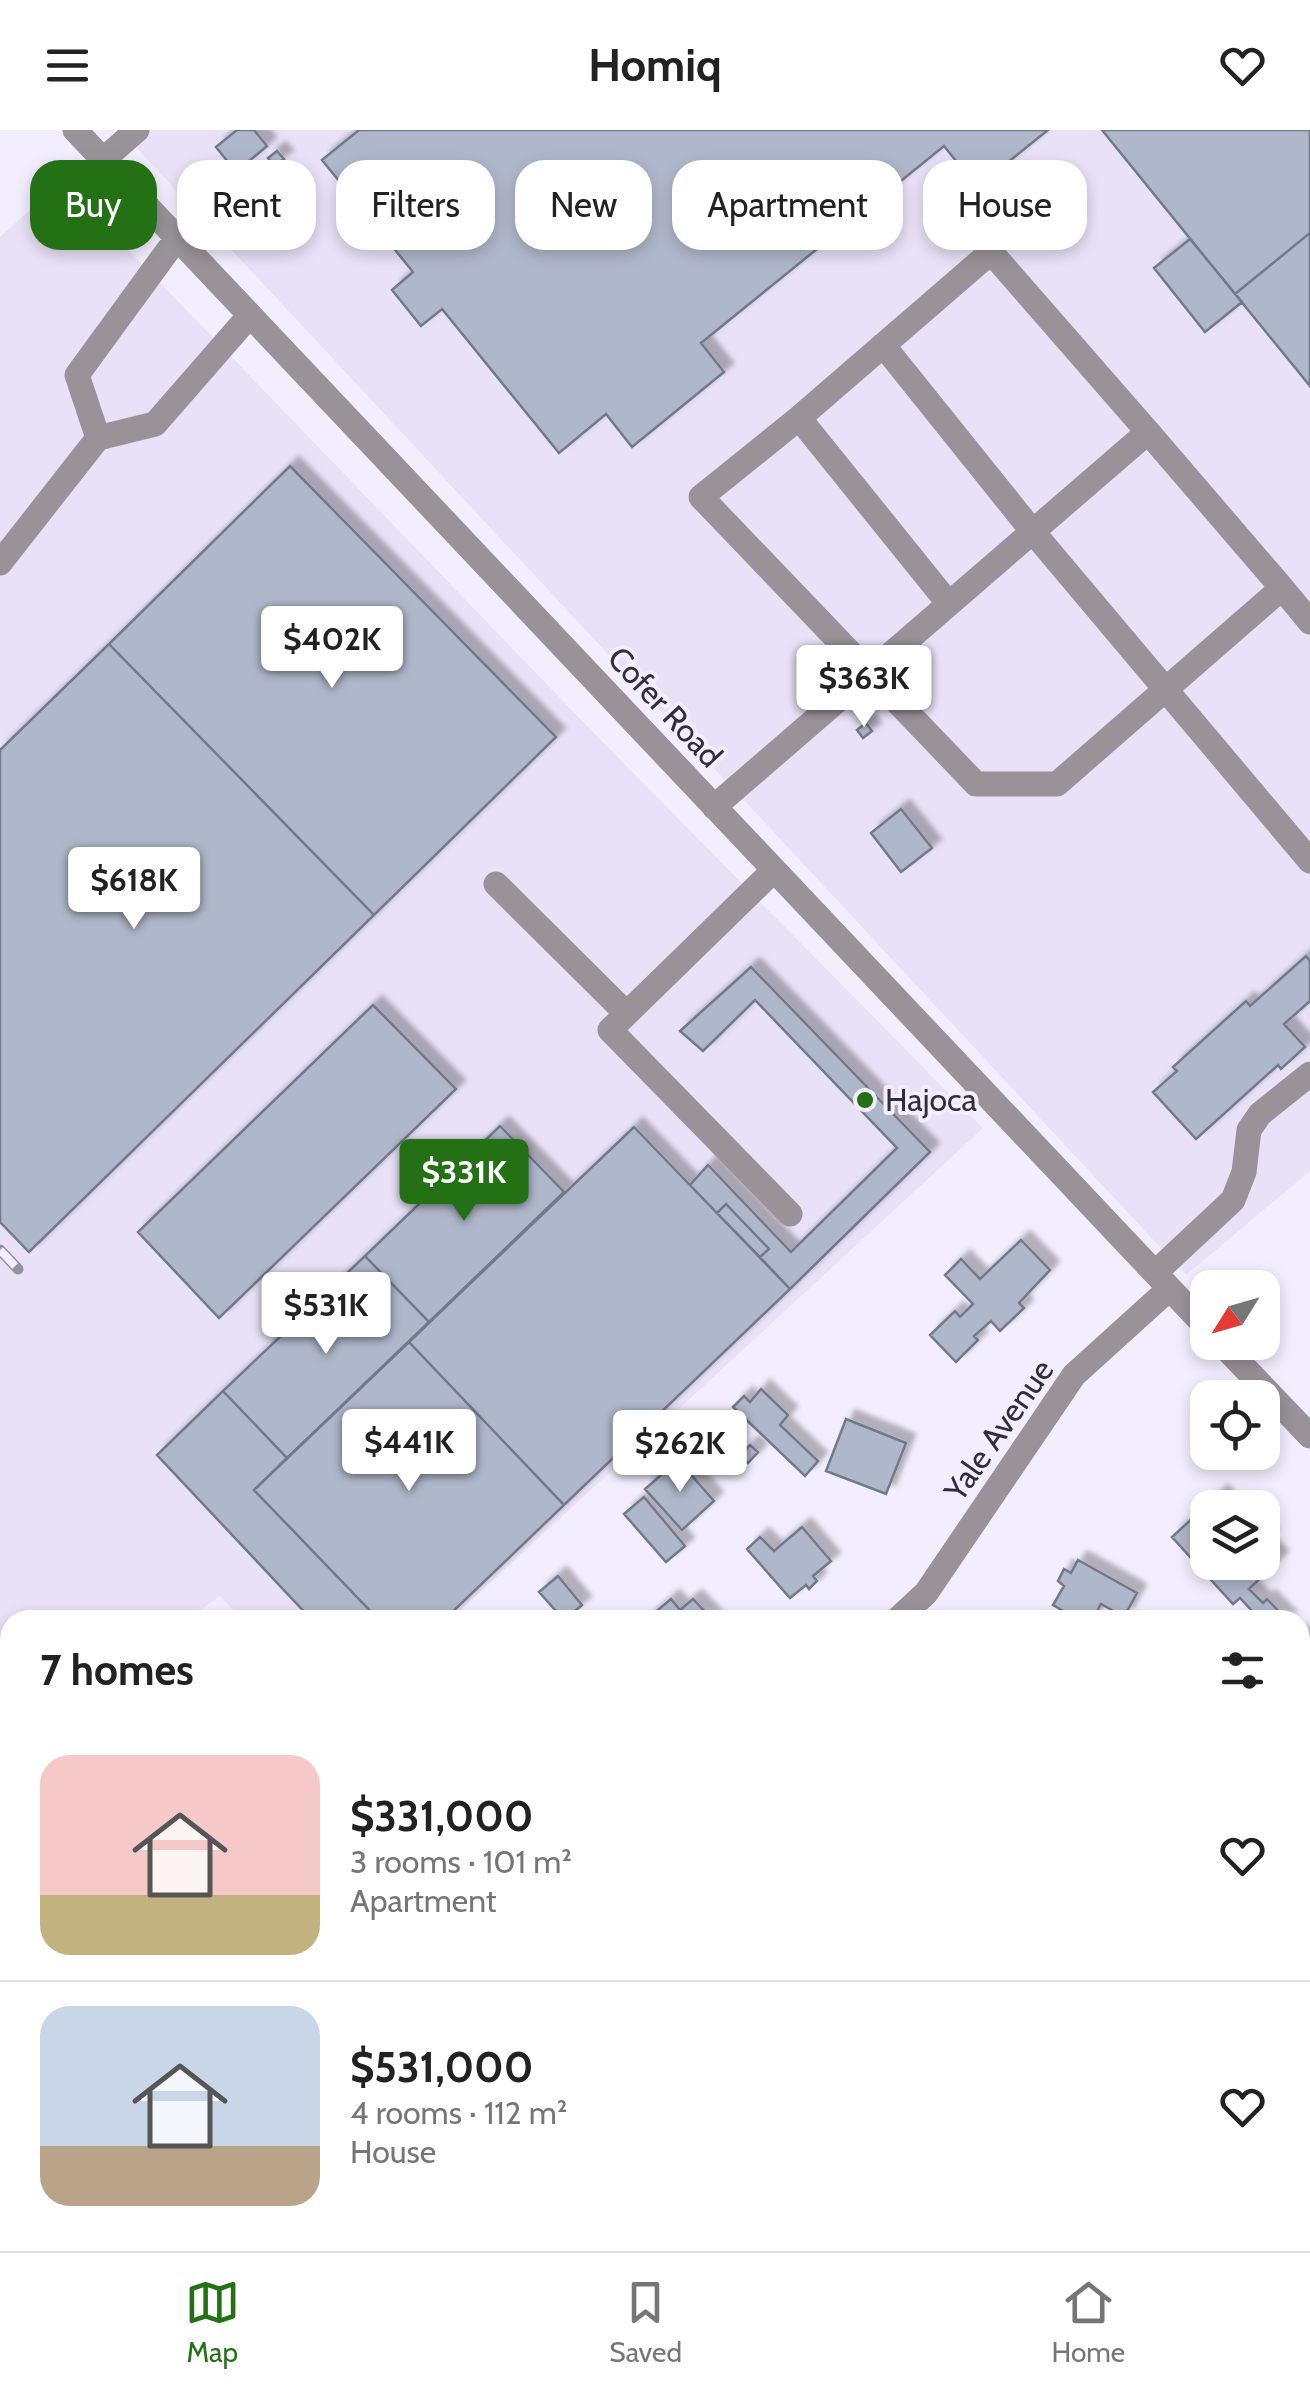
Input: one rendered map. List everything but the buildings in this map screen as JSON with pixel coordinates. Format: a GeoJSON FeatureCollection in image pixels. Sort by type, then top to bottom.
{"type":"FeatureCollection","features":[{"type":"Feature","properties":{"kind":"street","name":"Cofer Road"},"geometry":{"type":"LineString","coordinates":[[75,130],[103,160]]}},
{"type":"Feature","properties":{"kind":"street"},"geometry":{"type":"LineString","coordinates":[[103,160],[137,130]]}},
{"type":"Feature","properties":{"kind":"street","name":"Cofer Road"},"geometry":{"type":"LineString","coordinates":[[157,218],[1190,1310]]}},
{"type":"Feature","properties":{"kind":"street"},"geometry":{"type":"LineString","coordinates":[[98,438],[77,374],[176,238]]}},
{"type":"Feature","properties":{"kind":"street"},"geometry":{"type":"LineString","coordinates":[[1282,588],[1056,784],[976,784],[701,497],[991,252],[1148,432],[1282,588],[1310,622]]}},
{"type":"Feature","properties":{"kind":"street"},"geometry":{"type":"LineString","coordinates":[[0,564],[98,438],[155,424],[250,316]]}},
{"type":"Feature","properties":{"kind":"street"},"geometry":{"type":"LineString","coordinates":[[882,345],[1032,532],[1310,861]]}},
{"type":"Feature","properties":{"kind":"street"},"geometry":{"type":"LineString","coordinates":[[799,418],[949,604]]}},
{"type":"Feature","properties":{"kind":"street"},"geometry":{"type":"LineString","coordinates":[[714,807],[1148,432]]}},
{"type":"Feature","properties":{"kind":"street"},"geometry":{"type":"LineString","coordinates":[[774,870],[610,1030],[790,1214]]}},
{"type":"Feature","properties":{"kind":"street"},"geometry":{"type":"LineString","coordinates":[[496,884],[626,1013]]}},
{"type":"Feature","properties":{"kind":"street","name":"Yale Avenue"},"geometry":{"type":"LineString","coordinates":[[908,1610],[926,1593],[1074,1375],[1233,1200],[1244,1172],[1250,1130],[1260,1114],[1310,1074]]}},
{"type":"Feature","properties":{"kind":"street"},"geometry":{"type":"LineString","coordinates":[[1237,1360],[1310,1436]]}},
{"type":"Feature","properties":{"kind":"shaded area"},"geometry":{"type":"Polygon","coordinates":[[[120,130],[1310,130],[1310,1171],[1186,1275],[232,250],[316,250],[316,160],[177,160],[177,191],[157,170],[157,160],[148,160],[120,130]]]}},
{"type":"Feature","properties":{"kind":"shaded area"},"geometry":{"type":"Polygon","coordinates":[[[30,210],[30,250],[128,250],[589,728],[983,1128],[461,1610],[233,1610],[220,1596],[200,1610],[0,1610],[0,237],[30,210]]]}},
{"type":"Feature","properties":{"kind":"railway"},"geometry":{"type":"LineString","coordinates":[[0,1250],[18,1269]]}},
{"type":"Feature","properties":{"kind":"place","name":"Hajoca"},"geometry":{"type":"Point","coordinates":[865,1100]}}]}
